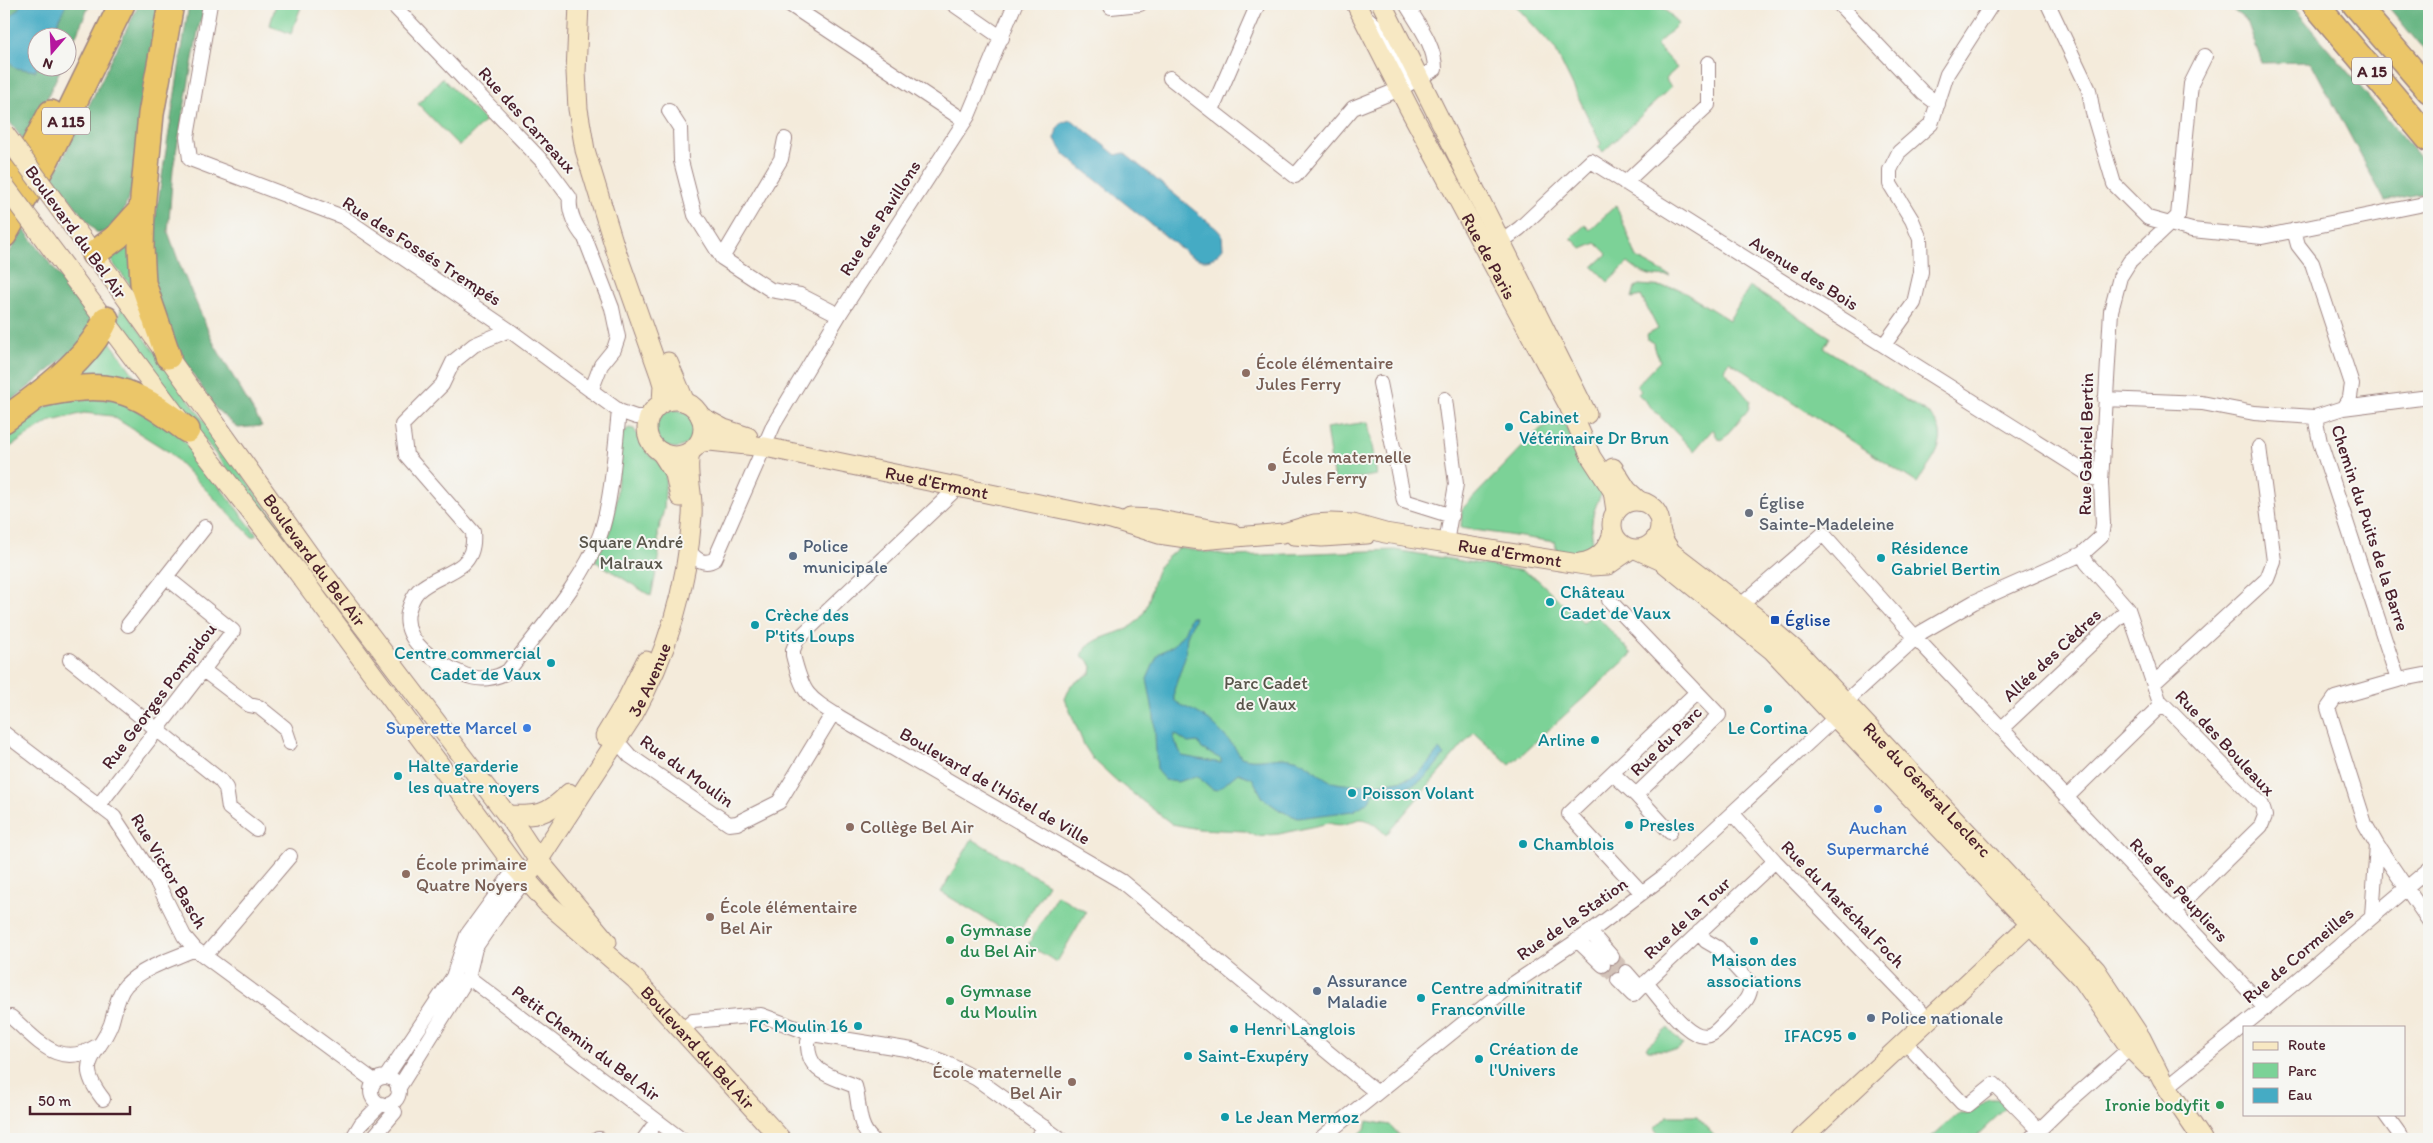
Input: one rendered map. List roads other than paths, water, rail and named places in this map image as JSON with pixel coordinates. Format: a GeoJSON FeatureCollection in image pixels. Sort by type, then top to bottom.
{"type":"FeatureCollection","features":[{"type":"Feature","properties":{"kind":"highway","name":"A 115"},"geometry":{"type":"LineString","coordinates":[[4,202],[105,4]]}},
{"type":"Feature","properties":{"kind":"highway","name":"A 115"},"geometry":{"type":"LineString","coordinates":[[4,235],[46,160],[122,4]]}},
{"type":"Feature","properties":{"kind":"highway"},"geometry":{"type":"LineString","coordinates":[[168,356],[143,283],[141,265],[142,209],[151,114],[171,4]]}},
{"type":"Feature","properties":{"kind":"highway","name":"A 15"},"geometry":{"type":"LineString","coordinates":[[2315,4],[2429,139]]}},
{"type":"Feature","properties":{"kind":"highway","name":"A 15"},"geometry":{"type":"LineString","coordinates":[[2355,4],[2429,90]]}},
{"type":"Feature","properties":{"kind":"highway"},"geometry":{"type":"LineString","coordinates":[[94,254],[118,236],[142,209]]}},
{"type":"Feature","properties":{"kind":"highway"},"geometry":{"type":"LineString","coordinates":[[4,420],[38,396],[95,342],[106,320]]}},
{"type":"Feature","properties":{"kind":"highway"},"geometry":{"type":"LineString","coordinates":[[38,396],[84,387],[115,389],[147,402],[187,430]]}},
{"type":"Feature","properties":{"kind":"main road"},"geometry":{"type":"LineString","coordinates":[[579,4],[576,46],[578,109],[585,150],[601,203],[615,248],[663,385],[649,437],[661,452],[675,456],[694,447],[703,430],[700,416],[696,410],[685,402],[679,393],[621,246],[601,203]]}},
{"type":"Feature","properties":{"kind":"main road","name":"Rue de Paris"},"geometry":{"type":"LineString","coordinates":[[1382,4],[1410,84],[1592,456],[1613,490],[1616,511]]}},
{"type":"Feature","properties":{"kind":"main road","name":"Rue de Paris"},"geometry":{"type":"LineString","coordinates":[[1358,8],[1410,84],[1468,177],[1572,383],[1609,462],[1624,485],[1639,501]]}},
{"type":"Feature","properties":{"kind":"main road","name":"Boulevard du Bel Air"},"geometry":{"type":"LineString","coordinates":[[4,133],[66,219],[111,277],[313,560],[507,815],[535,856],[635,979]]}},
{"type":"Feature","properties":{"kind":"main road","name":"Boulevard du Bel Air"},"geometry":{"type":"LineString","coordinates":[[4,185],[187,430],[296,570],[521,874],[547,903],[635,979],[684,1029],[781,1139]]}},
{"type":"Feature","properties":{"kind":"main road"},"geometry":{"type":"LineString","coordinates":[[44,240],[68,252],[94,254]]}},
{"type":"Feature","properties":{"kind":"main road"},"geometry":{"type":"LineString","coordinates":[[106,320],[112,304],[111,277]]}},
{"type":"Feature","properties":{"kind":"main road"},"geometry":{"type":"LineString","coordinates":[[656,410],[671,401],[685,402]]}},
{"type":"Feature","properties":{"kind":"main road","name":"Rue d'Ermont"},"geometry":{"type":"LineString","coordinates":[[700,416],[765,447]]}},
{"type":"Feature","properties":{"kind":"main road","name":"Rue d'Ermont"},"geometry":{"type":"LineString","coordinates":[[694,447],[710,441],[765,447],[1111,519],[1154,519],[1243,535],[1283,533],[1314,524],[1353,524],[1386,533],[1600,566],[1608,564],[1634,549]]}},
{"type":"Feature","properties":{"kind":"main road","name":"3e Avenue"},"geometry":{"type":"LineString","coordinates":[[521,874],[617,740],[644,697],[670,633],[681,591],[688,548],[692,500],[687,472],[694,447]]}},
{"type":"Feature","properties":{"kind":"main road","name":"3e Avenue"},"geometry":{"type":"LineString","coordinates":[[535,856],[569,793],[628,697],[645,663],[666,610],[677,553],[680,501],[675,474],[661,452]]}},
{"type":"Feature","properties":{"kind":"main road"},"geometry":{"type":"LineString","coordinates":[[1574,563],[1593,560],[1599,556],[1608,545],[1616,511],[1628,502],[1639,501],[1649,504],[1659,516],[1660,530],[1652,543],[1634,549],[1619,543],[1612,532]]}},
{"type":"Feature","properties":{"kind":"main road","name":"Rue du Général Leclerc"},"geometry":{"type":"LineString","coordinates":[[1660,530],[1671,552],[1741,605],[1802,656],[1841,710]]}},
{"type":"Feature","properties":{"kind":"main road","name":"Rue du Général Leclerc"},"geometry":{"type":"LineString","coordinates":[[1634,549],[1662,562],[1747,629],[1841,710],[2036,918],[2083,980],[2136,1043],[2202,1139]]}},
{"type":"Feature","properties":{"kind":"main road"},"geometry":{"type":"LineString","coordinates":[[507,815],[537,816],[557,806],[569,793]]}},
{"type":"Feature","properties":{"kind":"main road"},"geometry":{"type":"LineString","coordinates":[[1801,1139],[2036,918]]}},
{"type":"Feature","properties":{"kind":"street","name":"Rue des Fossés Trempés"},"geometry":{"type":"LineString","coordinates":[[210,4],[188,127],[190,159],[343,218],[509,330],[619,411],[636,417],[656,410]]}},
{"type":"Feature","properties":{"kind":"street","name":"Rue des Carreaux"},"geometry":{"type":"LineString","coordinates":[[392,4],[544,163],[570,198],[569,206],[579,231],[585,238],[612,308],[618,337],[614,349],[601,365],[591,391]]}},
{"type":"Feature","properties":{"kind":"street"},"geometry":{"type":"LineString","coordinates":[[789,4],[965,121]]}},
{"type":"Feature","properties":{"kind":"street"},"geometry":{"type":"LineString","coordinates":[[953,4],[1002,38]]}},
{"type":"Feature","properties":{"kind":"street","name":"Rue des Pavillons"},"geometry":{"type":"LineString","coordinates":[[688,548],[692,555],[702,562],[709,562],[715,559],[774,424],[839,315],[965,121],[1015,4]]}},
{"type":"Feature","properties":{"kind":"street"},"geometry":{"type":"LineString","coordinates":[[1111,7],[1140,4]]}},
{"type":"Feature","properties":{"kind":"street"},"geometry":{"type":"LineString","coordinates":[[1212,110],[1258,4]]}},
{"type":"Feature","properties":{"kind":"street"},"geometry":{"type":"LineString","coordinates":[[1170,78],[1295,176],[1354,108],[1410,84],[1435,69],[1435,56],[1406,4]]}},
{"type":"Feature","properties":{"kind":"street"},"geometry":{"type":"LineString","coordinates":[[1839,4],[1923,93],[1938,104]]}},
{"type":"Feature","properties":{"kind":"street"},"geometry":{"type":"LineString","coordinates":[[1884,346],[1914,302],[1921,272],[1920,239],[1912,220],[1890,184],[1890,170],[1899,152],[1931,124],[1947,74],[1992,4]]}},
{"type":"Feature","properties":{"kind":"street"},"geometry":{"type":"LineString","coordinates":[[2048,4],[2089,90],[2093,113],[2114,184],[2148,218],[2192,230],[2262,237],[2429,203]]}},
{"type":"Feature","properties":{"kind":"street","name":"Rue Gabriel Bertin"},"geometry":{"type":"LineString","coordinates":[[1841,710],[1922,632],[1974,602],[2082,554],[2101,537],[2103,524],[2101,482],[2111,311],[2120,277],[2130,261],[2178,216],[2181,205],[2191,84],[2205,56]]}},
{"type":"Feature","properties":{"kind":"street"},"geometry":{"type":"LineString","coordinates":[[1625,183],[1708,105],[1708,64]]}},
{"type":"Feature","properties":{"kind":"street"},"geometry":{"type":"LineString","coordinates":[[669,111],[680,128],[681,161],[695,215],[722,258],[771,290],[800,295],[839,315]]}},
{"type":"Feature","properties":{"kind":"street"},"geometry":{"type":"LineString","coordinates":[[722,258],[781,159],[785,139]]}},
{"type":"Feature","properties":{"kind":"street","name":"Avenue des Bois"},"geometry":{"type":"LineString","coordinates":[[1500,243],[1520,228],[1591,161],[2101,482]]}},
{"type":"Feature","properties":{"kind":"street"},"geometry":{"type":"LineString","coordinates":[[2294,230],[2298,245],[2312,263],[2352,384],[2350,397],[2343,408]]}},
{"type":"Feature","properties":{"kind":"street"},"geometry":{"type":"LineString","coordinates":[[509,330],[474,344],[453,362],[442,385],[402,425],[406,455],[473,532],[474,544],[463,564],[415,593],[409,609],[406,623],[410,633],[419,648],[431,657],[466,675],[474,677],[498,677],[508,671],[589,559],[600,534],[619,411]]}},
{"type":"Feature","properties":{"kind":"street"},"geometry":{"type":"LineString","coordinates":[[1380,383],[1404,501],[1452,516]]}},
{"type":"Feature","properties":{"kind":"street"},"geometry":{"type":"LineString","coordinates":[[2105,399],[2202,403],[2254,413],[2316,417],[2343,408],[2429,398]]}},
{"type":"Feature","properties":{"kind":"street"},"geometry":{"type":"LineString","coordinates":[[1445,399],[1456,484],[1446,543]]}},
{"type":"Feature","properties":{"kind":"street","name":"Chemin du Puits de la Barre"},"geometry":{"type":"LineString","coordinates":[[2316,417],[2320,442],[2398,680]]}},
{"type":"Feature","properties":{"kind":"street"},"geometry":{"type":"LineString","coordinates":[[2154,683],[2268,579],[2274,561],[2259,447]]}},
{"type":"Feature","properties":{"kind":"street","name":"Boulevard de l'Hôtel de Ville"},"geometry":{"type":"LineString","coordinates":[[957,488],[802,634],[794,645],[793,655],[803,689],[814,701],[833,713],[1130,888],[1376,1092]]}},
{"type":"Feature","properties":{"kind":"street"},"geometry":{"type":"LineString","coordinates":[[128,625],[205,527]]}},
{"type":"Feature","properties":{"kind":"street","name":"Rue des Peupliers"},"geometry":{"type":"LineString","coordinates":[[1741,605],[1823,534],[1916,638],[2265,1008]]}},
{"type":"Feature","properties":{"kind":"street","name":"Rue des Bouleaux"},"geometry":{"type":"LineString","coordinates":[[2082,554],[2087,563],[2128,609],[2159,700],[2262,805],[2265,816],[2261,826],[2174,911]]}},
{"type":"Feature","properties":{"kind":"street","name":"Rue Georges Pompidou"},"geometry":{"type":"LineString","coordinates":[[99,805],[233,631],[166,576]]}},
{"type":"Feature","properties":{"kind":"street","name":"Rue du Parc"},"geometry":{"type":"LineString","coordinates":[[1609,600],[1719,715],[1636,795]]}},
{"type":"Feature","properties":{"kind":"street","name":"Allée des Cèdres"},"geometry":{"type":"LineString","coordinates":[[2001,728],[2128,609]]}},
{"type":"Feature","properties":{"kind":"street"},"geometry":{"type":"LineString","coordinates":[[70,660],[220,780],[226,788],[229,808],[256,828]]}},
{"type":"Feature","properties":{"kind":"street"},"geometry":{"type":"LineString","coordinates":[[203,670],[249,705],[259,707],[285,728],[290,743]]}},
{"type":"Feature","properties":{"kind":"street"},"geometry":{"type":"LineString","coordinates":[[2429,674],[2398,680],[2335,698],[2328,708],[2365,824],[2377,845],[2429,921]]}},
{"type":"Feature","properties":{"kind":"street","name":"Rue du Parc"},"geometry":{"type":"LineString","coordinates":[[1642,893],[1569,814],[1697,692]]}},
{"type":"Feature","properties":{"kind":"street"},"geometry":{"type":"LineString","coordinates":[[2066,798],[2157,709],[2165,706]]}},
{"type":"Feature","properties":{"kind":"street","name":"Rue de la Station"},"geometry":{"type":"LineString","coordinates":[[1320,1139],[1507,988],[1590,932],[1663,877],[1841,710]]}},
{"type":"Feature","properties":{"kind":"street","name":"Rue du Moulin"},"geometry":{"type":"LineString","coordinates":[[617,740],[630,756],[729,824],[737,824],[779,802],[833,713]]}},
{"type":"Feature","properties":{"kind":"street","name":"Rue Victor Basch"},"geometry":{"type":"LineString","coordinates":[[6,739],[114,817],[158,884],[184,936],[200,953],[377,1084]]}},
{"type":"Feature","properties":{"kind":"street","name":"Rue du Parc"},"geometry":{"type":"LineString","coordinates":[[1612,773],[1636,795],[1670,832]]}},
{"type":"Feature","properties":{"kind":"street","name":"Rue du Maréchal Foch"},"geometry":{"type":"LineString","coordinates":[[1732,813],[1775,861],[1928,1019]]}},
{"type":"Feature","properties":{"kind":"street"},"geometry":{"type":"LineString","coordinates":[[2372,916],[2377,845]]}},
{"type":"Feature","properties":{"kind":"street"},"geometry":{"type":"LineString","coordinates":[[104,1099],[90,1083],[91,1058],[106,1036],[126,985],[146,971],[200,953],[290,856]]}},
{"type":"Feature","properties":{"kind":"street","name":"Rue de la Tour"},"geometry":{"type":"LineString","coordinates":[[1643,985],[1775,861]]}},
{"type":"Feature","properties":{"kind":"street","name":"Rue de Cormeilles"},"geometry":{"type":"LineString","coordinates":[[2165,1084],[2265,1008],[2429,869]]}},
{"type":"Feature","properties":{"kind":"street"},"geometry":{"type":"LineString","coordinates":[[361,1124],[381,1104],[393,1101],[398,1089],[468,977],[476,948],[521,874]]}},
{"type":"Feature","properties":{"kind":"street"},"geometry":{"type":"LineString","coordinates":[[352,1139],[361,1124],[377,1084],[454,977],[467,935],[521,874]]}},
{"type":"Feature","properties":{"kind":"street"},"geometry":{"type":"LineString","coordinates":[[1577,940],[1608,961],[1590,932]]}},
{"type":"Feature","properties":{"kind":"street"},"geometry":{"type":"LineString","coordinates":[[1622,976],[1643,985],[1662,999],[1667,1009],[1694,1034],[1702,1036],[1712,1034],[1747,1000],[1751,990],[1750,983],[1718,948],[1706,941],[1699,932]]}},
{"type":"Feature","properties":{"kind":"street","name":"Petit Chemin du Bel Air"},"geometry":{"type":"LineString","coordinates":[[468,977],[681,1139]]}},
{"type":"Feature","properties":{"kind":"street"},"geometry":{"type":"LineString","coordinates":[[684,1029],[693,1021],[761,1015],[812,1034],[912,1050],[944,1062],[978,1079],[1060,1139]]}},
{"type":"Feature","properties":{"kind":"street"},"geometry":{"type":"LineString","coordinates":[[11,1017],[50,1050],[61,1056],[84,1054],[98,1046]]}},
{"type":"Feature","properties":{"kind":"street"},"geometry":{"type":"LineString","coordinates":[[812,1034],[808,1042],[811,1058],[818,1071],[855,1086],[862,1124],[865,1132],[872,1139]]}},
{"type":"Feature","properties":{"kind":"street"},"geometry":{"type":"LineString","coordinates":[[1904,1041],[1962,1103],[1968,1105],[1994,1084],[2035,1135],[2136,1043]]}},
{"type":"Feature","properties":{"kind":"street"},"geometry":{"type":"LineString","coordinates":[[377,1084],[394,1081],[398,1089]]}},
{"type":"Feature","properties":{"kind":"street"},"geometry":{"type":"LineString","coordinates":[[377,1084],[375,1100],[381,1104]]}},
{"type":"Feature","properties":{"kind":"street"},"geometry":{"type":"LineString","coordinates":[[372,1139],[395,1112]]}},
{"type":"Feature","properties":{"kind":"street"},"geometry":{"type":"LineString","coordinates":[[2387,1116],[2403,1139]]}},
{"type":"Feature","properties":{"kind":"street"},"geometry":{"type":"LineString","coordinates":[[644,1139],[657,1121]]}},
{"type":"Feature","properties":{"kind":"street"},"geometry":{"type":"LineString","coordinates":[[1036,1139],[1045,1127]]}},
{"type":"Feature","properties":{"kind":"water"},"geometry":{"type":"Polygon","coordinates":[[[22,4],[66,4],[55,28],[28,28],[28,70],[15,68],[4,54],[4,25],[22,4]]]}},
{"type":"Feature","properties":{"kind":"water"},"geometry":{"type":"Polygon","coordinates":[[[1072,120],[1116,155],[1124,153],[1217,229],[1222,235],[1223,248],[1219,253],[1208,260],[1189,255],[1065,155],[1055,139],[1057,128],[1063,122],[1072,120]]]}},
{"type":"Feature","properties":{"kind":"water"},"geometry":{"type":"Polygon","coordinates":[[[1191,616],[1195,617],[1187,636],[1185,657],[1174,690],[1174,700],[1201,715],[1211,723],[1229,741],[1241,757],[1247,759],[1284,757],[1296,759],[1333,782],[1361,784],[1385,783],[1412,777],[1427,765],[1439,750],[1444,755],[1428,775],[1415,784],[1374,793],[1368,802],[1353,811],[1298,818],[1281,811],[1263,798],[1252,778],[1238,773],[1217,790],[1212,789],[1197,776],[1177,782],[1165,780],[1157,771],[1154,716],[1147,679],[1158,654],[1174,645],[1184,633],[1191,616]],[[1175,734],[1174,739],[1182,756],[1221,763],[1221,759],[1202,749],[1198,742],[1188,743],[1175,734]]]}},
{"type":"Feature","properties":{"kind":"tunnel"},"geometry":{"type":"LineString","coordinates":[[1612,957],[1626,972]]}},
{"type":"Feature","properties":{"kind":"tunnel"},"geometry":{"type":"LineString","coordinates":[[1603,965],[1618,980]]}},
{"type":"Feature","properties":{"kind":"place","name":"École élémentaire Jules Ferry"},"geometry":{"type":"Point","coordinates":[1246,373]}},
{"type":"Feature","properties":{"kind":"place","name":"Cabinet Vétérinaire Dr Brun"},"geometry":{"type":"Point","coordinates":[1509,427]}},
{"type":"Feature","properties":{"kind":"place","name":"École maternelle Jules Ferry"},"geometry":{"type":"Point","coordinates":[1272,467]}},
{"type":"Feature","properties":{"kind":"place","name":"Église Sainte-Madeleine"},"geometry":{"type":"Point","coordinates":[1749,513]}},
{"type":"Feature","properties":{"kind":"place","name":"Police municipale"},"geometry":{"type":"Point","coordinates":[793,556]}},
{"type":"Feature","properties":{"kind":"place","name":"Résidence Gabriel Bertin"},"geometry":{"type":"Point","coordinates":[1881,558]}},
{"type":"Feature","properties":{"kind":"place","name":"Château Cadet de Vaux"},"geometry":{"type":"Point","coordinates":[1550,602]}},
{"type":"Feature","properties":{"kind":"place","name":"Église"},"geometry":{"type":"Point","coordinates":[1775,620]}},
{"type":"Feature","properties":{"kind":"place","name":"Crèche des P'tits Loups"},"geometry":{"type":"Point","coordinates":[755,625]}},
{"type":"Feature","properties":{"kind":"place","name":"Centre commercial Cadet de Vaux"},"geometry":{"type":"Point","coordinates":[551,663]}},
{"type":"Feature","properties":{"kind":"place","name":"Le Cortina"},"geometry":{"type":"Point","coordinates":[1768,709]}},
{"type":"Feature","properties":{"kind":"place","name":"Superette Marcel"},"geometry":{"type":"Point","coordinates":[527,728]}},
{"type":"Feature","properties":{"kind":"place","name":"Arline"},"geometry":{"type":"Point","coordinates":[1595,740]}},
{"type":"Feature","properties":{"kind":"place","name":"Halte garderie les quatre noyers"},"geometry":{"type":"Point","coordinates":[398,776]}},
{"type":"Feature","properties":{"kind":"place","name":"Poisson Volant"},"geometry":{"type":"Point","coordinates":[1352,793]}},
{"type":"Feature","properties":{"kind":"place","name":"Auchan Supermarché"},"geometry":{"type":"Point","coordinates":[1878,809]}},
{"type":"Feature","properties":{"kind":"place","name":"Presles"},"geometry":{"type":"Point","coordinates":[1629,825]}},
{"type":"Feature","properties":{"kind":"place","name":"Collège Bel Air"},"geometry":{"type":"Point","coordinates":[850,827]}},
{"type":"Feature","properties":{"kind":"place","name":"Chamblois"},"geometry":{"type":"Point","coordinates":[1523,844]}},
{"type":"Feature","properties":{"kind":"place","name":"École primaire Quatre Noyers"},"geometry":{"type":"Point","coordinates":[406,874]}},
{"type":"Feature","properties":{"kind":"place","name":"École élémentaire Bel Air"},"geometry":{"type":"Point","coordinates":[710,917]}},
{"type":"Feature","properties":{"kind":"place","name":"Gymnase du Bel Air"},"geometry":{"type":"Point","coordinates":[950,940]}},
{"type":"Feature","properties":{"kind":"place","name":"Maison des associations"},"geometry":{"type":"Point","coordinates":[1754,941]}},
{"type":"Feature","properties":{"kind":"place","name":"Assurance Maladie"},"geometry":{"type":"Point","coordinates":[1317,991]}},
{"type":"Feature","properties":{"kind":"place","name":"Centre adminitratif Franconville"},"geometry":{"type":"Point","coordinates":[1421,998]}},
{"type":"Feature","properties":{"kind":"place","name":"Gymnase du Moulin"},"geometry":{"type":"Point","coordinates":[950,1001]}},
{"type":"Feature","properties":{"kind":"place","name":"Police nationale"},"geometry":{"type":"Point","coordinates":[1871,1018]}},
{"type":"Feature","properties":{"kind":"place","name":"FC Moulin 16"},"geometry":{"type":"Point","coordinates":[858,1026]}},
{"type":"Feature","properties":{"kind":"place","name":"Henri Langlois"},"geometry":{"type":"Point","coordinates":[1234,1029]}},
{"type":"Feature","properties":{"kind":"place","name":"IFAC95"},"geometry":{"type":"Point","coordinates":[1852,1036]}},
{"type":"Feature","properties":{"kind":"place","name":"Saint-Exupéry"},"geometry":{"type":"Point","coordinates":[1188,1056]}},
{"type":"Feature","properties":{"kind":"place","name":"Création de l'Univers"},"geometry":{"type":"Point","coordinates":[1479,1059]}},
{"type":"Feature","properties":{"kind":"place","name":"École maternelle Bel Air"},"geometry":{"type":"Point","coordinates":[1072,1082]}},
{"type":"Feature","properties":{"kind":"place","name":"Ironie bodyfit"},"geometry":{"type":"Point","coordinates":[2220,1105]}},
{"type":"Feature","properties":{"kind":"place","name":"Le Jean Mermoz"},"geometry":{"type":"Point","coordinates":[1225,1117]}},
{"type":"Feature","properties":{"kind":"park label","name":"Square André Malraux"},"geometry":{"type":"Point","coordinates":[631,552]}},
{"type":"Feature","properties":{"kind":"park label","name":"Parc Cadet de Vaux"},"geometry":{"type":"Point","coordinates":[1266,693]}}]}
